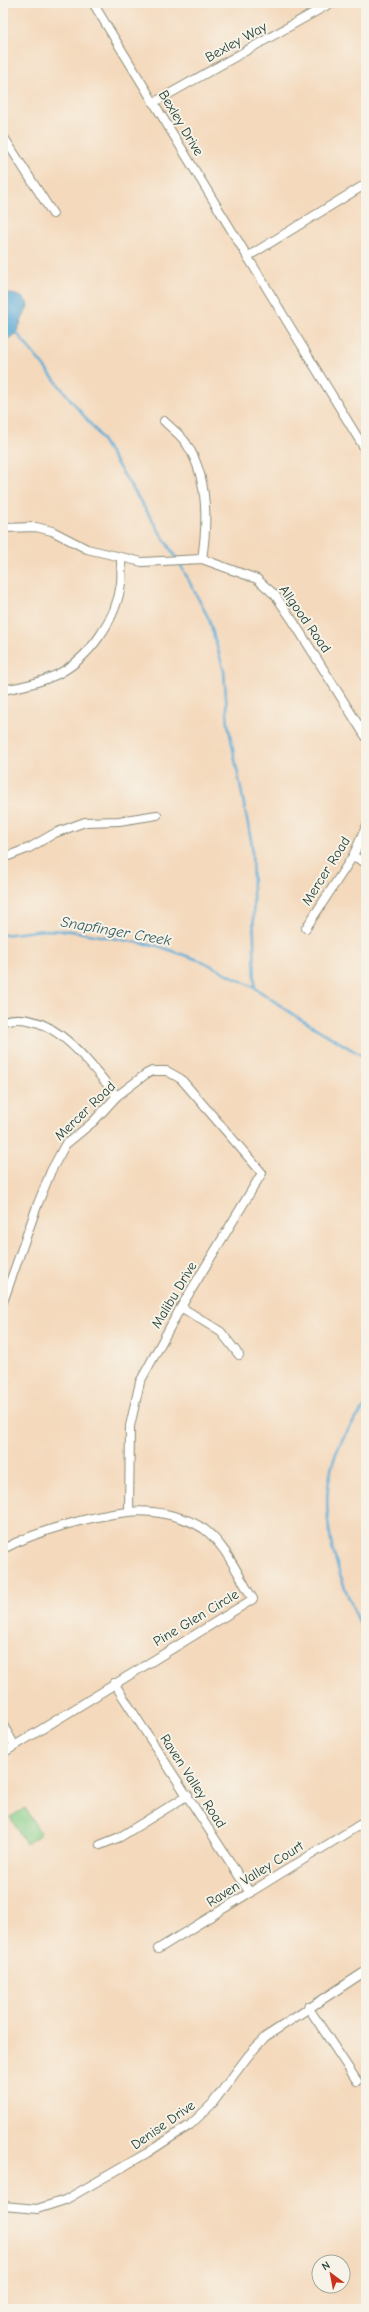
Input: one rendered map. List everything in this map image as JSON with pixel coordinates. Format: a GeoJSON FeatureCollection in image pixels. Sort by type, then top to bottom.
{"type":"FeatureCollection","features":[{"type":"Feature","properties":{"kind":"street","name":"Bexley Drive"},"geometry":{"type":"LineString","coordinates":[[93,3],[366,451]]}},
{"type":"Feature","properties":{"kind":"street","name":"Bexley Way"},"geometry":{"type":"LineString","coordinates":[[153,103],[331,3]]}},
{"type":"Feature","properties":{"kind":"street"},"geometry":{"type":"LineString","coordinates":[[3,136],[53,214]]}},
{"type":"Feature","properties":{"kind":"street"},"geometry":{"type":"LineString","coordinates":[[247,257],[366,184]]}},
{"type":"Feature","properties":{"kind":"street"},"geometry":{"type":"LineString","coordinates":[[164,421],[185,442],[195,460],[202,484],[206,535],[202,558]]}},
{"type":"Feature","properties":{"kind":"street","name":"Allgood Road"},"geometry":{"type":"LineString","coordinates":[[3,528],[36,527],[47,530],[87,549],[142,562],[202,558],[257,579],[275,595],[293,621],[366,737]]}},
{"type":"Feature","properties":{"kind":"street"},"geometry":{"type":"LineString","coordinates":[[3,690],[26,686],[56,675],[86,652],[95,642],[117,604],[121,583],[121,558]]}},
{"type":"Feature","properties":{"kind":"street"},"geometry":{"type":"LineString","coordinates":[[3,858],[29,848],[56,833],[85,822],[119,821],[157,814]]}},
{"type":"Feature","properties":{"kind":"street","name":"Mercer Road"},"geometry":{"type":"LineString","coordinates":[[306,928],[353,856],[366,827]]}},
{"type":"Feature","properties":{"kind":"street"},"geometry":{"type":"LineString","coordinates":[[353,856],[366,863]]}},
{"type":"Feature","properties":{"kind":"street"},"geometry":{"type":"LineString","coordinates":[[3,1021],[25,1020],[43,1025],[54,1032],[65,1040],[117,1096]]}},
{"type":"Feature","properties":{"kind":"street","name":"Mercer Road"},"geometry":{"type":"LineString","coordinates":[[3,1302],[37,1206],[51,1171],[65,1145],[93,1122],[117,1096],[152,1071],[167,1071],[181,1079],[215,1119]]}},
{"type":"Feature","properties":{"kind":"street","name":"Malibu Drive"},"geometry":{"type":"LineString","coordinates":[[129,1512],[130,1426],[134,1402],[151,1360],[262,1173],[215,1119]]}},
{"type":"Feature","properties":{"kind":"street"},"geometry":{"type":"LineString","coordinates":[[182,1306],[221,1332],[239,1355]]}},
{"type":"Feature","properties":{"kind":"street","name":"Pine Glen Circle"},"geometry":{"type":"LineString","coordinates":[[3,1549],[72,1523],[129,1512],[166,1515],[190,1521],[205,1530],[221,1547],[253,1599],[114,1683],[3,1753]]}},
{"type":"Feature","properties":{"kind":"street","name":"Raven Valley Road"},"geometry":{"type":"LineString","coordinates":[[114,1683],[188,1795],[250,1893]]}},
{"type":"Feature","properties":{"kind":"street"},"geometry":{"type":"LineString","coordinates":[[3,1726],[15,1746]]}},
{"type":"Feature","properties":{"kind":"street"},"geometry":{"type":"LineString","coordinates":[[100,1845],[120,1837],[188,1795]]}},
{"type":"Feature","properties":{"kind":"street","name":"Raven Valley Court"},"geometry":{"type":"LineString","coordinates":[[158,1949],[366,1821]]}},
{"type":"Feature","properties":{"kind":"street","name":"Denise Drive"},"geometry":{"type":"LineString","coordinates":[[3,2206],[37,2209],[65,2200],[147,2153],[190,2125],[212,2104],[248,2056],[265,2037],[366,1971]]}},
{"type":"Feature","properties":{"kind":"street"},"geometry":{"type":"LineString","coordinates":[[308,2008],[357,2081]]}},
{"type":"Feature","properties":{"kind":"green space"},"geometry":{"type":"Polygon","coordinates":[[[25,1808],[41,1834],[26,1844],[10,1817],[25,1808]]]}},
{"type":"Feature","properties":{"kind":"water"},"geometry":{"type":"Polygon","coordinates":[[[3,292],[21,297],[28,306],[16,333],[3,343],[3,292]]]}},
{"type":"Feature","properties":{"kind":"waterway"},"geometry":{"type":"LineString","coordinates":[[16,332],[97,432],[176,558]]}},
{"type":"Feature","properties":{"kind":"waterway"},"geometry":{"type":"LineString","coordinates":[[179,562],[209,619],[224,671],[228,724],[252,845],[255,988]]}},
{"type":"Feature","properties":{"kind":"waterway","name":"Snapfinger Creek"},"geometry":{"type":"LineString","coordinates":[[3,935],[44,930],[71,931],[158,946],[204,962],[255,988],[297,1017],[366,1058]]}},
{"type":"Feature","properties":{"kind":"waterway","name":"Snapfinger Creek"},"geometry":{"type":"LineString","coordinates":[[366,1405],[344,1435],[332,1465],[328,1490],[327,1515],[337,1565],[345,1590],[366,1637]]}}]}
